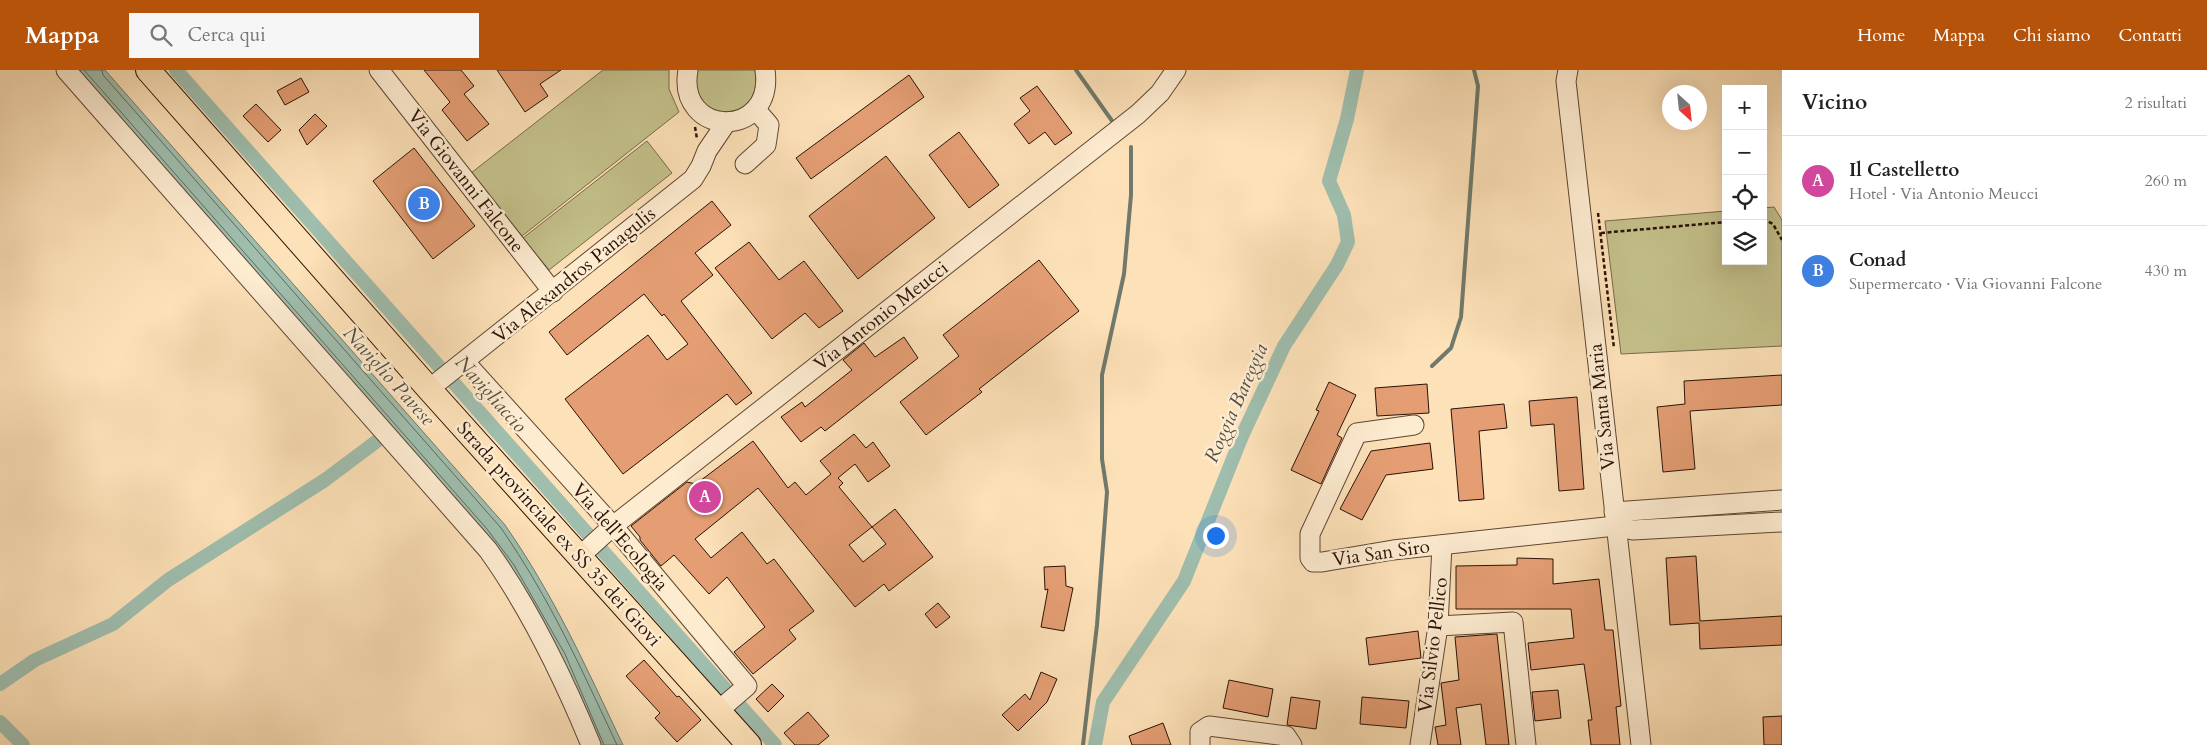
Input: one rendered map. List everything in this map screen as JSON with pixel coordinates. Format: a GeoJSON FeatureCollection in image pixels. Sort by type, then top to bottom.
{"type":"FeatureCollection","features":[{"type":"Feature","properties":{"kind":"main road","name":"Strada provinciale ex SS 35 dei Giovi"},"geometry":{"type":"LineString","coordinates":[[148,70],[429,389],[584,552],[732,716],[749,745]]}},
{"type":"Feature","properties":{"kind":"street"},"geometry":{"type":"LineString","coordinates":[[66,70],[488,550],[507,575],[548,648],[591,745]]}},
{"type":"Feature","properties":{"kind":"street","name":"Via Giovanni Falcone"},"geometry":{"type":"LineString","coordinates":[[379,70],[553,292]]}},
{"type":"Feature","properties":{"kind":"street"},"geometry":{"type":"LineString","coordinates":[[688,70],[686,83],[688,95],[698,120],[702,146]]}},
{"type":"Feature","properties":{"kind":"street"},"geometry":{"type":"LineString","coordinates":[[698,120],[739,121],[756,110],[765,95],[767,82],[765,70]]}},
{"type":"Feature","properties":{"kind":"street","name":"Via Antonio Meucci"},"geometry":{"type":"LineString","coordinates":[[584,552],[608,530],[1138,114],[1160,94],[1176,70]]}},
{"type":"Feature","properties":{"kind":"street","name":"Via Santa Maria"},"geometry":{"type":"LineString","coordinates":[[1568,70],[1566,81],[1641,745]]}},
{"type":"Feature","properties":{"kind":"street"},"geometry":{"type":"LineString","coordinates":[[745,164],[766,145],[769,125],[756,110]]}},
{"type":"Feature","properties":{"kind":"street","name":"Via Alexandros Panagulis"},"geometry":{"type":"LineString","coordinates":[[429,389],[693,179],[701,166],[702,146],[726,122]]}},
{"type":"Feature","properties":{"kind":"street","name":"Via dell'Ecologia"},"geometry":{"type":"LineString","coordinates":[[465,362],[608,530],[746,686],[732,716]]}},
{"type":"Feature","properties":{"kind":"street","name":"Via San Siro"},"geometry":{"type":"LineString","coordinates":[[1414,425],[1357,433],[1310,534],[1310,558],[1316,563],[1393,550],[1615,519]]}},
{"type":"Feature","properties":{"kind":"street"},"geometry":{"type":"LineString","coordinates":[[1615,519],[1782,500]]}},
{"type":"Feature","properties":{"kind":"street"},"geometry":{"type":"LineString","coordinates":[[1615,519],[1633,530],[1782,522]]}},
{"type":"Feature","properties":{"kind":"street","name":"Via Silvio Pellico"},"geometry":{"type":"LineString","coordinates":[[1420,745],[1438,626],[1442,544]]}},
{"type":"Feature","properties":{"kind":"street"},"geometry":{"type":"LineString","coordinates":[[1438,626],[1513,622],[1526,745]]}},
{"type":"Feature","properties":{"kind":"street"},"geometry":{"type":"LineString","coordinates":[[1200,745],[1200,732],[1209,726],[1286,736],[1292,745]]}},
{"type":"Feature","properties":{"kind":"path"},"geometry":{"type":"LineString","coordinates":[[698,120],[702,146]]}},
{"type":"Feature","properties":{"kind":"path"},"geometry":{"type":"LineString","coordinates":[[1765,220],[1772,224],[1782,240]]}},
{"type":"Feature","properties":{"kind":"path"},"geometry":{"type":"LineString","coordinates":[[1601,233],[1722,222]]}},
{"type":"Feature","properties":{"kind":"shaded area"},"geometry":{"type":"Polygon","coordinates":[[[603,70],[669,70],[669,89],[679,112],[522,236],[471,173],[603,70]]]}},
{"type":"Feature","properties":{"kind":"shaded area"},"geometry":{"type":"Polygon","coordinates":[[[697,70],[755,70],[755,90],[748,103],[737,110],[724,112],[711,108],[701,100],[696,87],[697,70]]]}},
{"type":"Feature","properties":{"kind":"shaded area"},"geometry":{"type":"Polygon","coordinates":[[[647,141],[672,173],[549,270],[523,238],[647,141]]]}},
{"type":"Feature","properties":{"kind":"shaded area"},"geometry":{"type":"Polygon","coordinates":[[[1774,207],[1782,220],[1782,346],[1621,354],[1605,221],[1722,211],[1722,265],[1767,265],[1767,208],[1774,207]]]}},
{"type":"Feature","properties":{"kind":"water"},"geometry":{"type":"Polygon","coordinates":[[[78,70],[105,70],[505,525],[555,606],[623,745],[599,745],[483,532],[78,70]]]}},
{"type":"Feature","properties":{"kind":"building"},"geometry":{"type":"Polygon","coordinates":[[[424,70],[461,70],[474,86],[464,94],[489,124],[467,141],[442,110],[450,102],[424,70]]]}},
{"type":"Feature","properties":{"kind":"building"},"geometry":{"type":"Polygon","coordinates":[[[497,70],[561,70],[540,84],[548,96],[525,112],[497,70]]]}},
{"type":"Feature","properties":{"kind":"building"},"geometry":{"type":"Polygon","coordinates":[[[909,75],[924,97],[811,179],[796,158],[909,75]]]}},
{"type":"Feature","properties":{"kind":"building"},"geometry":{"type":"Polygon","coordinates":[[[301,78],[309,92],[285,105],[277,91],[301,78]]]}},
{"type":"Feature","properties":{"kind":"building"},"geometry":{"type":"Polygon","coordinates":[[[1037,86],[1072,133],[1055,145],[1045,132],[1029,144],[1014,124],[1030,111],[1020,98],[1037,86]]]}},
{"type":"Feature","properties":{"kind":"building"},"geometry":{"type":"Polygon","coordinates":[[[256,104],[281,130],[268,142],[243,116],[256,104]]]}},
{"type":"Feature","properties":{"kind":"building"},"geometry":{"type":"Polygon","coordinates":[[[315,114],[327,126],[307,145],[299,130],[315,114]]]}},
{"type":"Feature","properties":{"kind":"building"},"geometry":{"type":"Polygon","coordinates":[[[959,132],[999,185],[969,208],[929,155],[959,132]]]}},
{"type":"Feature","properties":{"kind":"building"},"geometry":{"type":"Polygon","coordinates":[[[414,148],[475,226],[433,259],[373,181],[414,148]]]}},
{"type":"Feature","properties":{"kind":"building"},"geometry":{"type":"Polygon","coordinates":[[[886,156],[935,218],[858,279],[809,216],[886,156]]]}},
{"type":"Feature","properties":{"kind":"building"},"geometry":{"type":"Polygon","coordinates":[[[712,201],[731,225],[695,253],[713,275],[681,301],[752,393],[736,405],[727,394],[623,474],[565,399],[648,335],[667,360],[688,344],[664,314],[662,316],[644,294],[567,355],[549,332],[712,201]]]}},
{"type":"Feature","properties":{"kind":"building"},"geometry":{"type":"Polygon","coordinates":[[[749,242],[779,280],[804,261],[843,311],[819,328],[805,313],[772,339],[715,268],[749,242]]]}},
{"type":"Feature","properties":{"kind":"building"},"geometry":{"type":"Polygon","coordinates":[[[1039,260],[1079,311],[979,389],[982,392],[926,435],[900,402],[959,356],[943,335],[1039,260]]]}},
{"type":"Feature","properties":{"kind":"building"},"geometry":{"type":"Polygon","coordinates":[[[904,337],[918,358],[825,431],[821,427],[801,442],[781,417],[802,402],[805,407],[852,370],[843,360],[864,343],[875,357],[904,337]]]}},
{"type":"Feature","properties":{"kind":"building"},"geometry":{"type":"Polygon","coordinates":[[[1782,375],[1782,405],[1690,411],[1695,469],[1663,472],[1657,407],[1685,404],[1684,381],[1782,375]]]}},
{"type":"Feature","properties":{"kind":"building"},"geometry":{"type":"Polygon","coordinates":[[[1329,382],[1356,395],[1337,435],[1342,438],[1321,484],[1291,470],[1319,411],[1316,410],[1329,382]]]}},
{"type":"Feature","properties":{"kind":"building"},"geometry":{"type":"Polygon","coordinates":[[[1427,384],[1429,413],[1377,416],[1375,388],[1427,384]]]}},
{"type":"Feature","properties":{"kind":"building"},"geometry":{"type":"Polygon","coordinates":[[[1577,397],[1584,489],[1559,491],[1554,424],[1531,426],[1529,401],[1577,397]]]}},
{"type":"Feature","properties":{"kind":"building"},"geometry":{"type":"Polygon","coordinates":[[[1504,404],[1507,428],[1479,431],[1484,499],[1459,501],[1451,409],[1504,404]]]}},
{"type":"Feature","properties":{"kind":"building"},"geometry":{"type":"Polygon","coordinates":[[[854,434],[866,448],[873,442],[890,466],[868,482],[855,464],[838,478],[843,483],[839,487],[872,527],[895,509],[933,557],[889,591],[884,584],[855,607],[758,488],[695,539],[711,558],[742,532],[767,564],[774,559],[814,611],[789,630],[796,639],[753,674],[734,652],[765,627],[727,577],[709,594],[674,555],[661,566],[631,526],[687,482],[696,484],[753,441],[788,488],[795,482],[806,495],[831,474],[820,461],[854,434]],[[872,527],[849,545],[863,562],[886,544],[872,527]]]}},
{"type":"Feature","properties":{"kind":"building"},"geometry":{"type":"Polygon","coordinates":[[[1430,443],[1433,469],[1386,475],[1362,520],[1340,509],[1371,451],[1430,443]]]}},
{"type":"Feature","properties":{"kind":"building"},"geometry":{"type":"Polygon","coordinates":[[[1696,556],[1700,621],[1782,616],[1782,645],[1700,649],[1699,623],[1670,625],[1666,558],[1696,556]]]}},
{"type":"Feature","properties":{"kind":"building"},"geometry":{"type":"Polygon","coordinates":[[[1517,558],[1553,559],[1553,584],[1599,579],[1605,630],[1613,630],[1621,706],[1616,707],[1620,745],[1591,745],[1588,720],[1592,720],[1584,664],[1531,670],[1528,643],[1574,638],[1571,609],[1456,609],[1456,566],[1517,565],[1517,558]]]}},
{"type":"Feature","properties":{"kind":"building"},"geometry":{"type":"Polygon","coordinates":[[[1065,566],[1066,586],[1073,588],[1064,631],[1041,627],[1048,589],[1045,590],[1044,567],[1065,566]]]}},
{"type":"Feature","properties":{"kind":"building"},"geometry":{"type":"Polygon","coordinates":[[[938,603],[950,617],[936,628],[925,614],[938,603]]]}},
{"type":"Feature","properties":{"kind":"building"},"geometry":{"type":"Polygon","coordinates":[[[1418,631],[1421,658],[1369,665],[1366,638],[1418,631]]]}},
{"type":"Feature","properties":{"kind":"building"},"geometry":{"type":"Polygon","coordinates":[[[1497,634],[1509,745],[1486,745],[1481,704],[1456,708],[1461,745],[1438,745],[1435,727],[1446,725],[1441,683],[1459,680],[1455,637],[1497,634]]]}},
{"type":"Feature","properties":{"kind":"building"},"geometry":{"type":"Polygon","coordinates":[[[644,660],[677,697],[679,696],[701,720],[677,742],[655,718],[660,713],[626,676],[644,660]]]}},
{"type":"Feature","properties":{"kind":"building"},"geometry":{"type":"Polygon","coordinates":[[[1041,672],[1057,679],[1047,702],[1018,731],[1002,715],[1025,694],[1030,700],[1041,672]]]}},
{"type":"Feature","properties":{"kind":"building"},"geometry":{"type":"Polygon","coordinates":[[[1229,680],[1273,689],[1268,717],[1223,708],[1229,680]]]}},
{"type":"Feature","properties":{"kind":"building"},"geometry":{"type":"Polygon","coordinates":[[[772,684],[784,696],[768,712],[756,699],[772,684]]]}},
{"type":"Feature","properties":{"kind":"building"},"geometry":{"type":"Polygon","coordinates":[[[1558,690],[1561,718],[1535,721],[1532,692],[1558,690]]]}},
{"type":"Feature","properties":{"kind":"building"},"geometry":{"type":"Polygon","coordinates":[[[1291,697],[1320,701],[1316,729],[1287,725],[1291,697]]]}},
{"type":"Feature","properties":{"kind":"building"},"geometry":{"type":"Polygon","coordinates":[[[1362,697],[1409,701],[1406,728],[1360,724],[1362,697]]]}},
{"type":"Feature","properties":{"kind":"building"},"geometry":{"type":"Polygon","coordinates":[[[808,712],[829,736],[818,745],[795,745],[784,733],[808,712]]]}},
{"type":"Feature","properties":{"kind":"building"},"geometry":{"type":"Polygon","coordinates":[[[1782,716],[1782,745],[1764,745],[1763,717],[1782,716]]]}},
{"type":"Feature","properties":{"kind":"building"},"geometry":{"type":"Polygon","coordinates":[[[1163,723],[1171,745],[1132,745],[1129,736],[1163,723]]]}},
{"type":"Feature","properties":{"kind":"waterway","name":"Navigliaccio"},"geometry":{"type":"LineString","coordinates":[[176,70],[775,745]]}},
{"type":"Feature","properties":{"kind":"waterway"},"geometry":{"type":"LineString","coordinates":[[1076,70],[1115,125]]}},
{"type":"Feature","properties":{"kind":"waterway","name":"Roggia Bareggia"},"geometry":{"type":"LineString","coordinates":[[1095,745],[1103,702],[1184,581],[1242,436],[1284,346],[1337,265],[1348,242],[1344,215],[1329,181],[1347,119],[1357,70]]}},
{"type":"Feature","properties":{"kind":"waterway"},"geometry":{"type":"LineString","coordinates":[[1432,366],[1451,348],[1461,317],[1478,86],[1474,70]]}},
{"type":"Feature","properties":{"kind":"waterway"},"geometry":{"type":"LineString","coordinates":[[1083,745],[1097,625],[1107,492],[1102,459],[1102,375],[1124,274],[1131,195],[1131,147]]}},
{"type":"Feature","properties":{"kind":"waterway"},"geometry":{"type":"LineString","coordinates":[[0,684],[35,660],[113,624],[168,580],[325,480],[377,441]]}},
{"type":"Feature","properties":{"kind":"waterway"},"geometry":{"type":"LineString","coordinates":[[0,722],[23,745]]}},
{"type":"Feature","properties":{"kind":"place","name":"Conad"},"geometry":{"type":"Point","coordinates":[424,204]}},
{"type":"Feature","properties":{"kind":"place","name":"Il Castelletto"},"geometry":{"type":"Point","coordinates":[705,497]}},
{"type":"Feature","properties":{"kind":"water label","name":"Naviglio Pavese"},"geometry":{"type":"Point","coordinates":[389,376]}}]}
